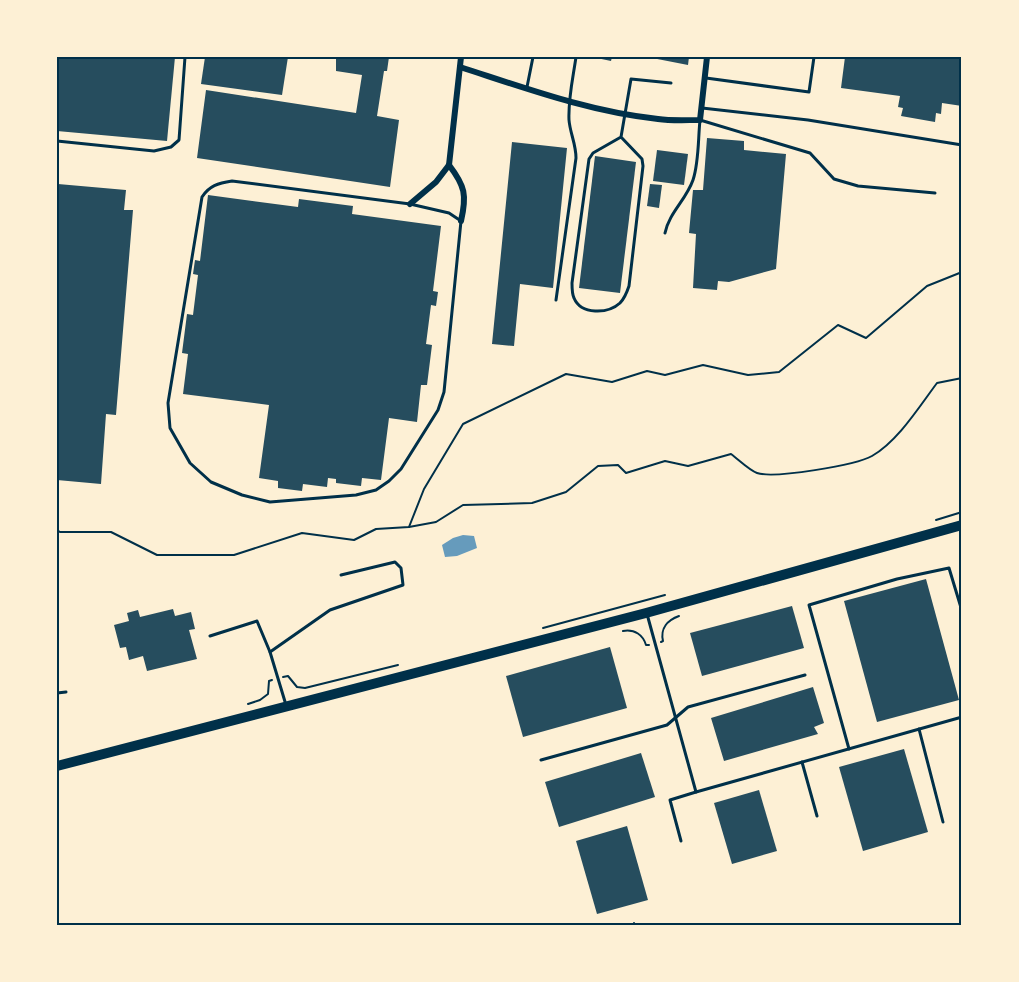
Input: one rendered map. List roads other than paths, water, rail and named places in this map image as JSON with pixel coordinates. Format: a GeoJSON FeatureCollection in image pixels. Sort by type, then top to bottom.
{"type":"FeatureCollection","features":[{"type":"Feature","properties":{"kind":"highway"},"geometry":{"type":"LineString","coordinates":[[57,766],[646,613],[962,525]]}},
{"type":"Feature","properties":{"kind":"street"},"geometry":{"type":"LineString","coordinates":[[410,204],[431,187],[449,165],[461,57]]}},
{"type":"Feature","properties":{"kind":"street"},"geometry":{"type":"LineString","coordinates":[[460,67],[526,89],[625,115],[661,120],[700,120],[707,57]]}},
{"type":"Feature","properties":{"kind":"street"},"geometry":{"type":"LineString","coordinates":[[449,165],[464,189],[465,202],[461,221]]}},
{"type":"Feature","properties":{"kind":"lane"},"geometry":{"type":"LineString","coordinates":[[57,141],[154,151],[171,147],[179,140],[185,57]]}},
{"type":"Feature","properties":{"kind":"lane"},"geometry":{"type":"LineString","coordinates":[[526,89],[532,57]]}},
{"type":"Feature","properties":{"kind":"lane"},"geometry":{"type":"LineString","coordinates":[[556,300],[576,158],[576,146],[569,123],[569,100],[576,57]]}},
{"type":"Feature","properties":{"kind":"lane"},"geometry":{"type":"LineString","coordinates":[[705,77],[809,92],[813,57]]}},
{"type":"Feature","properties":{"kind":"lane"},"geometry":{"type":"LineString","coordinates":[[621,137],[642,159],[643,166],[629,286],[627,294],[613,308],[593,311],[582,307],[574,299],[572,283],[589,159],[593,153],[621,137],[631,79],[671,84]]}},
{"type":"Feature","properties":{"kind":"lane"},"geometry":{"type":"LineString","coordinates":[[702,108],[808,120],[962,145]]}},
{"type":"Feature","properties":{"kind":"lane"},"geometry":{"type":"LineString","coordinates":[[665,233],[667,221],[688,192],[694,178],[700,120],[810,153],[834,179],[858,186],[935,194]]}},
{"type":"Feature","properties":{"kind":"lane"},"geometry":{"type":"LineString","coordinates":[[232,181],[434,208],[449,213],[461,221],[444,392],[438,410],[401,469],[376,490],[356,495],[270,501],[242,495],[212,482],[190,463],[170,428],[168,403],[202,197],[207,189],[218,183],[232,181]]}},
{"type":"Feature","properties":{"kind":"lane"},"geometry":{"type":"LineString","coordinates":[[270,652],[330,610],[403,585],[400,568],[395,562],[341,575]]}},
{"type":"Feature","properties":{"kind":"lane"},"geometry":{"type":"LineString","coordinates":[[849,749],[809,605],[897,579],[949,568],[962,611]]}},
{"type":"Feature","properties":{"kind":"lane"},"geometry":{"type":"LineString","coordinates":[[646,613],[696,792]]}},
{"type":"Feature","properties":{"kind":"lane"},"geometry":{"type":"LineString","coordinates":[[210,636],[257,621],[270,652],[286,706]]}},
{"type":"Feature","properties":{"kind":"lane"},"geometry":{"type":"LineString","coordinates":[[541,760],[667,725],[687,708],[805,675]]}},
{"type":"Feature","properties":{"kind":"lane"},"geometry":{"type":"LineString","coordinates":[[57,693],[66,692]]}},
{"type":"Feature","properties":{"kind":"lane"},"geometry":{"type":"LineString","coordinates":[[681,841],[670,800],[962,717]]}},
{"type":"Feature","properties":{"kind":"lane"},"geometry":{"type":"LineString","coordinates":[[919,729],[943,822]]}},
{"type":"Feature","properties":{"kind":"lane"},"geometry":{"type":"LineString","coordinates":[[802,762],[817,816]]}},
{"type":"Feature","properties":{"kind":"water"},"geometry":{"type":"Polygon","coordinates":[[[463,535],[474,536],[477,548],[457,556],[445,557],[442,545],[463,535]]]}}]}
